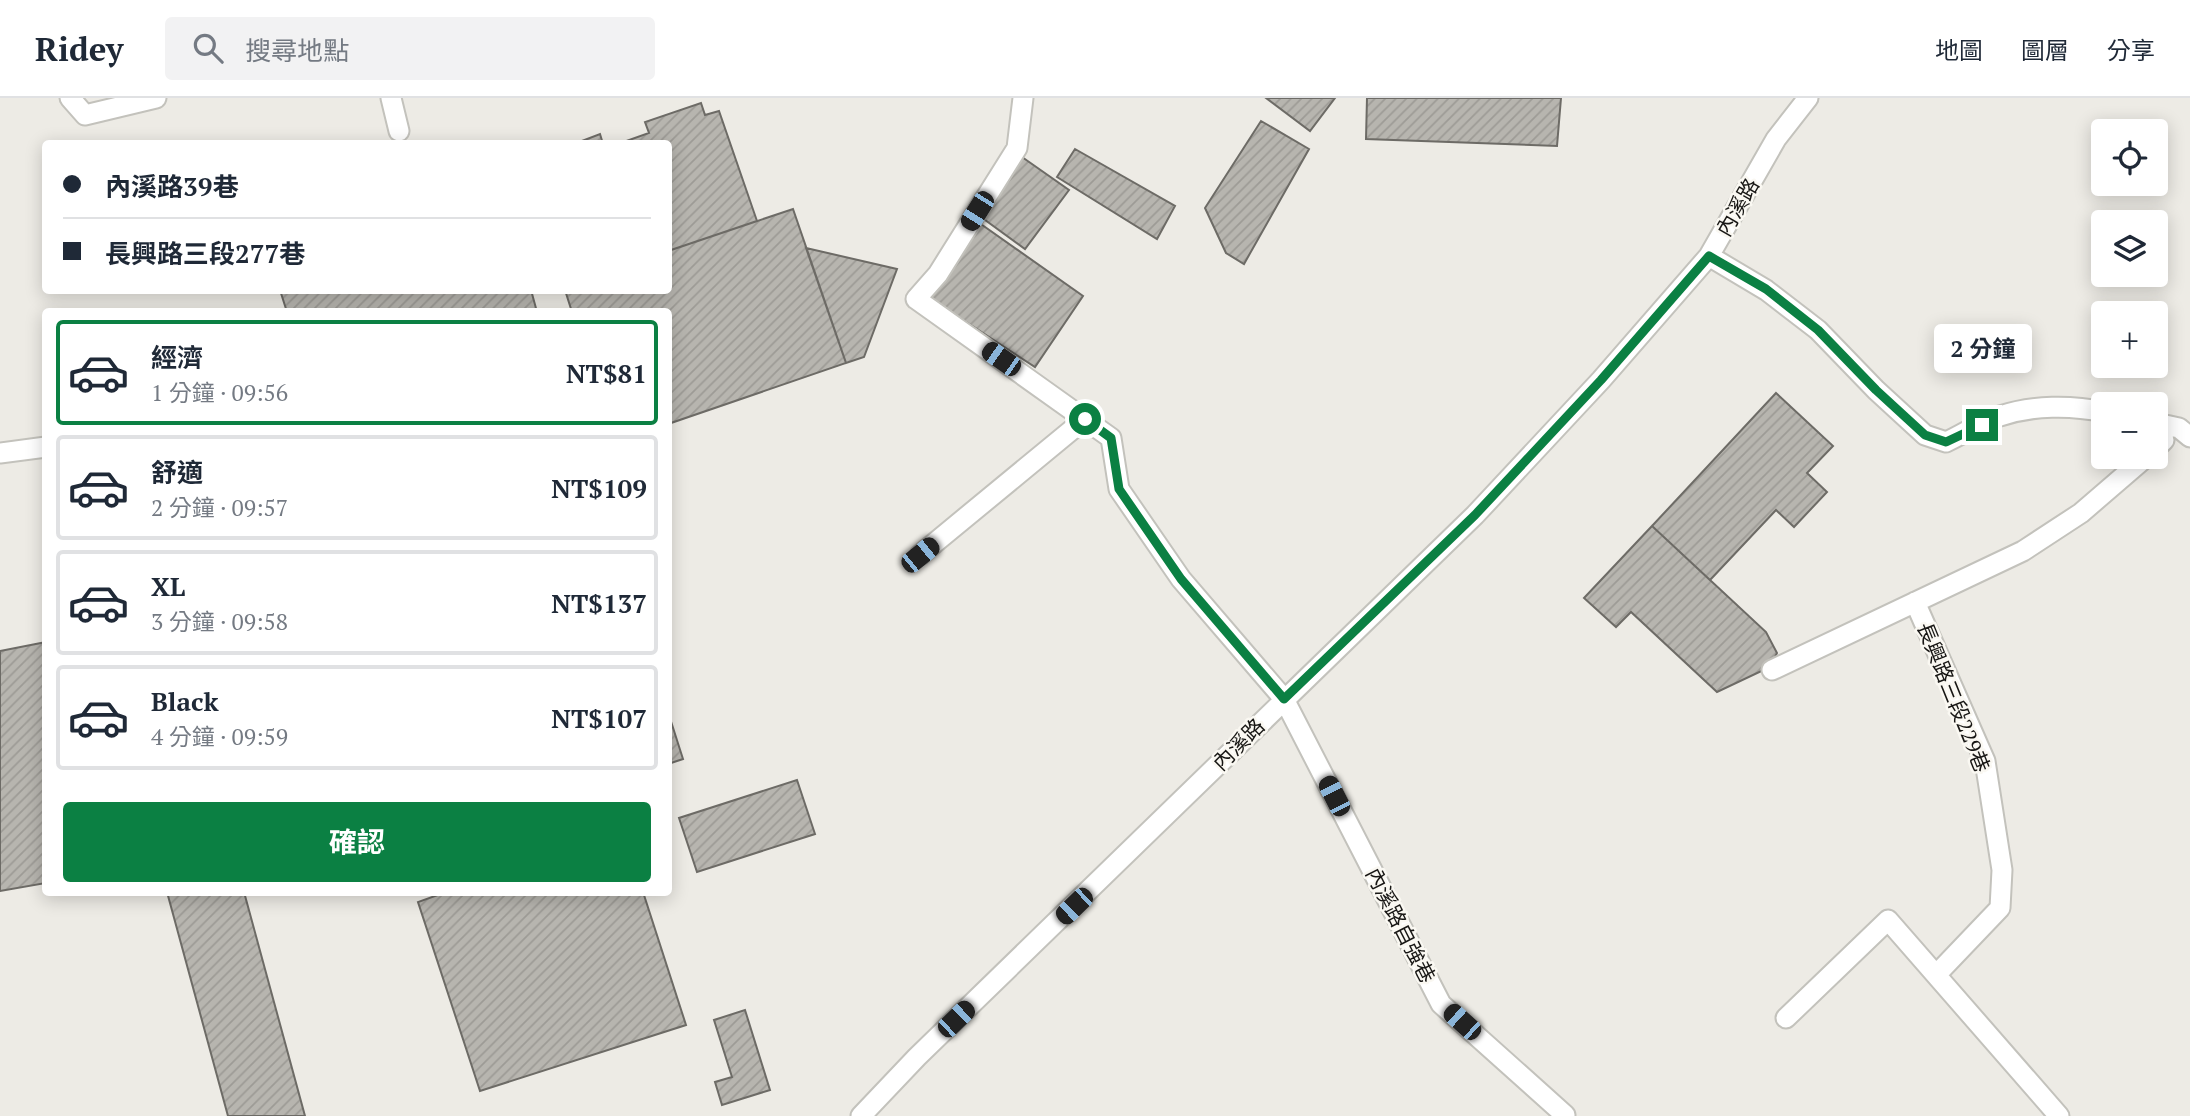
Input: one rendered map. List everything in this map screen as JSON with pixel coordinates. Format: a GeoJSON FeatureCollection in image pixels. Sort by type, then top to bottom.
{"type":"FeatureCollection","features":[{"type":"Feature","properties":{"kind":"street"},"geometry":{"type":"LineString","coordinates":[[70,98],[85,115],[156,98]]}},
{"type":"Feature","properties":{"kind":"street"},"geometry":{"type":"LineString","coordinates":[[391,98],[399,131]]}},
{"type":"Feature","properties":{"kind":"street","name":"內溪路自強巷"},"geometry":{"type":"LineString","coordinates":[[1023,98],[1017,148],[938,274],[916,299],[1111,438],[1119,489],[1181,579],[1284,699],[1441,1004],[1564,1115]]}},
{"type":"Feature","properties":{"kind":"street","name":"內溪路"},"geometry":{"type":"LineString","coordinates":[[861,1116],[917,1057],[1475,515],[1601,380],[1709,256],[1776,139],[1808,98]]}},
{"type":"Feature","properties":{"kind":"street"},"geometry":{"type":"LineString","coordinates":[[1709,256],[1766,289],[1818,330],[1876,390],[1925,435],[1946,442],[2000,416],[2039,409],[2080,407],[2091,409]]}},
{"type":"Feature","properties":{"kind":"street"},"geometry":{"type":"LineString","coordinates":[[920,555],[1085,419]]}},
{"type":"Feature","properties":{"kind":"street"},"geometry":{"type":"LineString","coordinates":[[2168,433],[2179,428],[2190,438]]}},
{"type":"Feature","properties":{"kind":"street"},"geometry":{"type":"LineString","coordinates":[[0,453],[42,448]]}},
{"type":"Feature","properties":{"kind":"street"},"geometry":{"type":"LineString","coordinates":[[1772,670],[2023,551],[2081,513],[2132,469]]}},
{"type":"Feature","properties":{"kind":"street","name":"長興路三段229巷"},"geometry":{"type":"LineString","coordinates":[[1915,602],[1985,761],[2002,870],[2000,908],[1936,975]]}},
{"type":"Feature","properties":{"kind":"street"},"geometry":{"type":"LineString","coordinates":[[1786,1017],[1888,920],[2059,1116]]}},
{"type":"Feature","properties":{"kind":"building"},"geometry":{"type":"Polygon","coordinates":[[[1266,98],[1335,98],[1310,131],[1266,98]]]}},
{"type":"Feature","properties":{"kind":"building"},"geometry":{"type":"Polygon","coordinates":[[[1367,98],[1561,98],[1557,146],[1366,139],[1367,98]]]}},
{"type":"Feature","properties":{"kind":"building"},"geometry":{"type":"Polygon","coordinates":[[[701,103],[705,115],[719,111],[757,221],[672,250],[672,140],[629,140],[649,133],[645,122],[701,103]]]}},
{"type":"Feature","properties":{"kind":"building"},"geometry":{"type":"Polygon","coordinates":[[[1261,121],[1309,149],[1244,264],[1226,253],[1205,208],[1261,121]]]}},
{"type":"Feature","properties":{"kind":"building"},"geometry":{"type":"Polygon","coordinates":[[[600,134],[602,140],[584,140],[600,134]]]}},
{"type":"Feature","properties":{"kind":"building"},"geometry":{"type":"Polygon","coordinates":[[[1075,149],[1175,206],[1157,239],[1057,177],[1075,149]]]}},
{"type":"Feature","properties":{"kind":"building"},"geometry":{"type":"Polygon","coordinates":[[[1022,157],[1069,190],[1025,249],[981,217],[1022,157]]]}},
{"type":"Feature","properties":{"kind":"building"},"geometry":{"type":"Polygon","coordinates":[[[793,209],[846,363],[672,423],[672,308],[571,308],[566,294],[672,294],[672,250],[793,209]]]}},
{"type":"Feature","properties":{"kind":"building"},"geometry":{"type":"Polygon","coordinates":[[[978,222],[1083,296],[1035,367],[928,297],[978,222]]]}},
{"type":"Feature","properties":{"kind":"building"},"geometry":{"type":"Polygon","coordinates":[[[806,248],[897,269],[864,357],[846,363],[806,248]]]}},
{"type":"Feature","properties":{"kind":"building"},"geometry":{"type":"Polygon","coordinates":[[[281,294],[532,294],[536,308],[286,308],[281,294]]]}},
{"type":"Feature","properties":{"kind":"building"},"geometry":{"type":"Polygon","coordinates":[[[1776,393],[1833,446],[1807,473],[1827,492],[1794,527],[1776,510],[1710,580],[1652,526],[1776,393]]]}},
{"type":"Feature","properties":{"kind":"building"},"geometry":{"type":"Polygon","coordinates":[[[1652,526],[1766,632],[1777,653],[1770,667],[1717,692],[1631,612],[1616,627],[1584,598],[1652,526]]]}},
{"type":"Feature","properties":{"kind":"building"},"geometry":{"type":"Polygon","coordinates":[[[42,643],[42,884],[0,891],[0,651],[42,643]]]}},
{"type":"Feature","properties":{"kind":"building"},"geometry":{"type":"Polygon","coordinates":[[[672,725],[683,759],[672,763],[672,725]]]}},
{"type":"Feature","properties":{"kind":"building"},"geometry":{"type":"Polygon","coordinates":[[[797,780],[815,834],[697,872],[679,818],[797,780]]]}},
{"type":"Feature","properties":{"kind":"building"},"geometry":{"type":"Polygon","coordinates":[[[168,896],[245,896],[305,1116],[228,1116],[168,896]]]}},
{"type":"Feature","properties":{"kind":"building"},"geometry":{"type":"Polygon","coordinates":[[[435,896],[644,896],[686,1025],[480,1091],[418,902],[435,896]]]}},
{"type":"Feature","properties":{"kind":"building"},"geometry":{"type":"Polygon","coordinates":[[[745,1010],[770,1090],[722,1105],[715,1082],[732,1077],[714,1020],[745,1010]]]}},
{"type":"Feature","properties":{"kind":"route"},"geometry":{"type":"LineString","coordinates":[[1085,419],[1111,438],[1119,489],[1181,579],[1284,699],[1475,515],[1601,380],[1709,256],[1766,289],[1818,330],[1876,390],[1925,435],[1946,442],[1982,425]]}}]}
